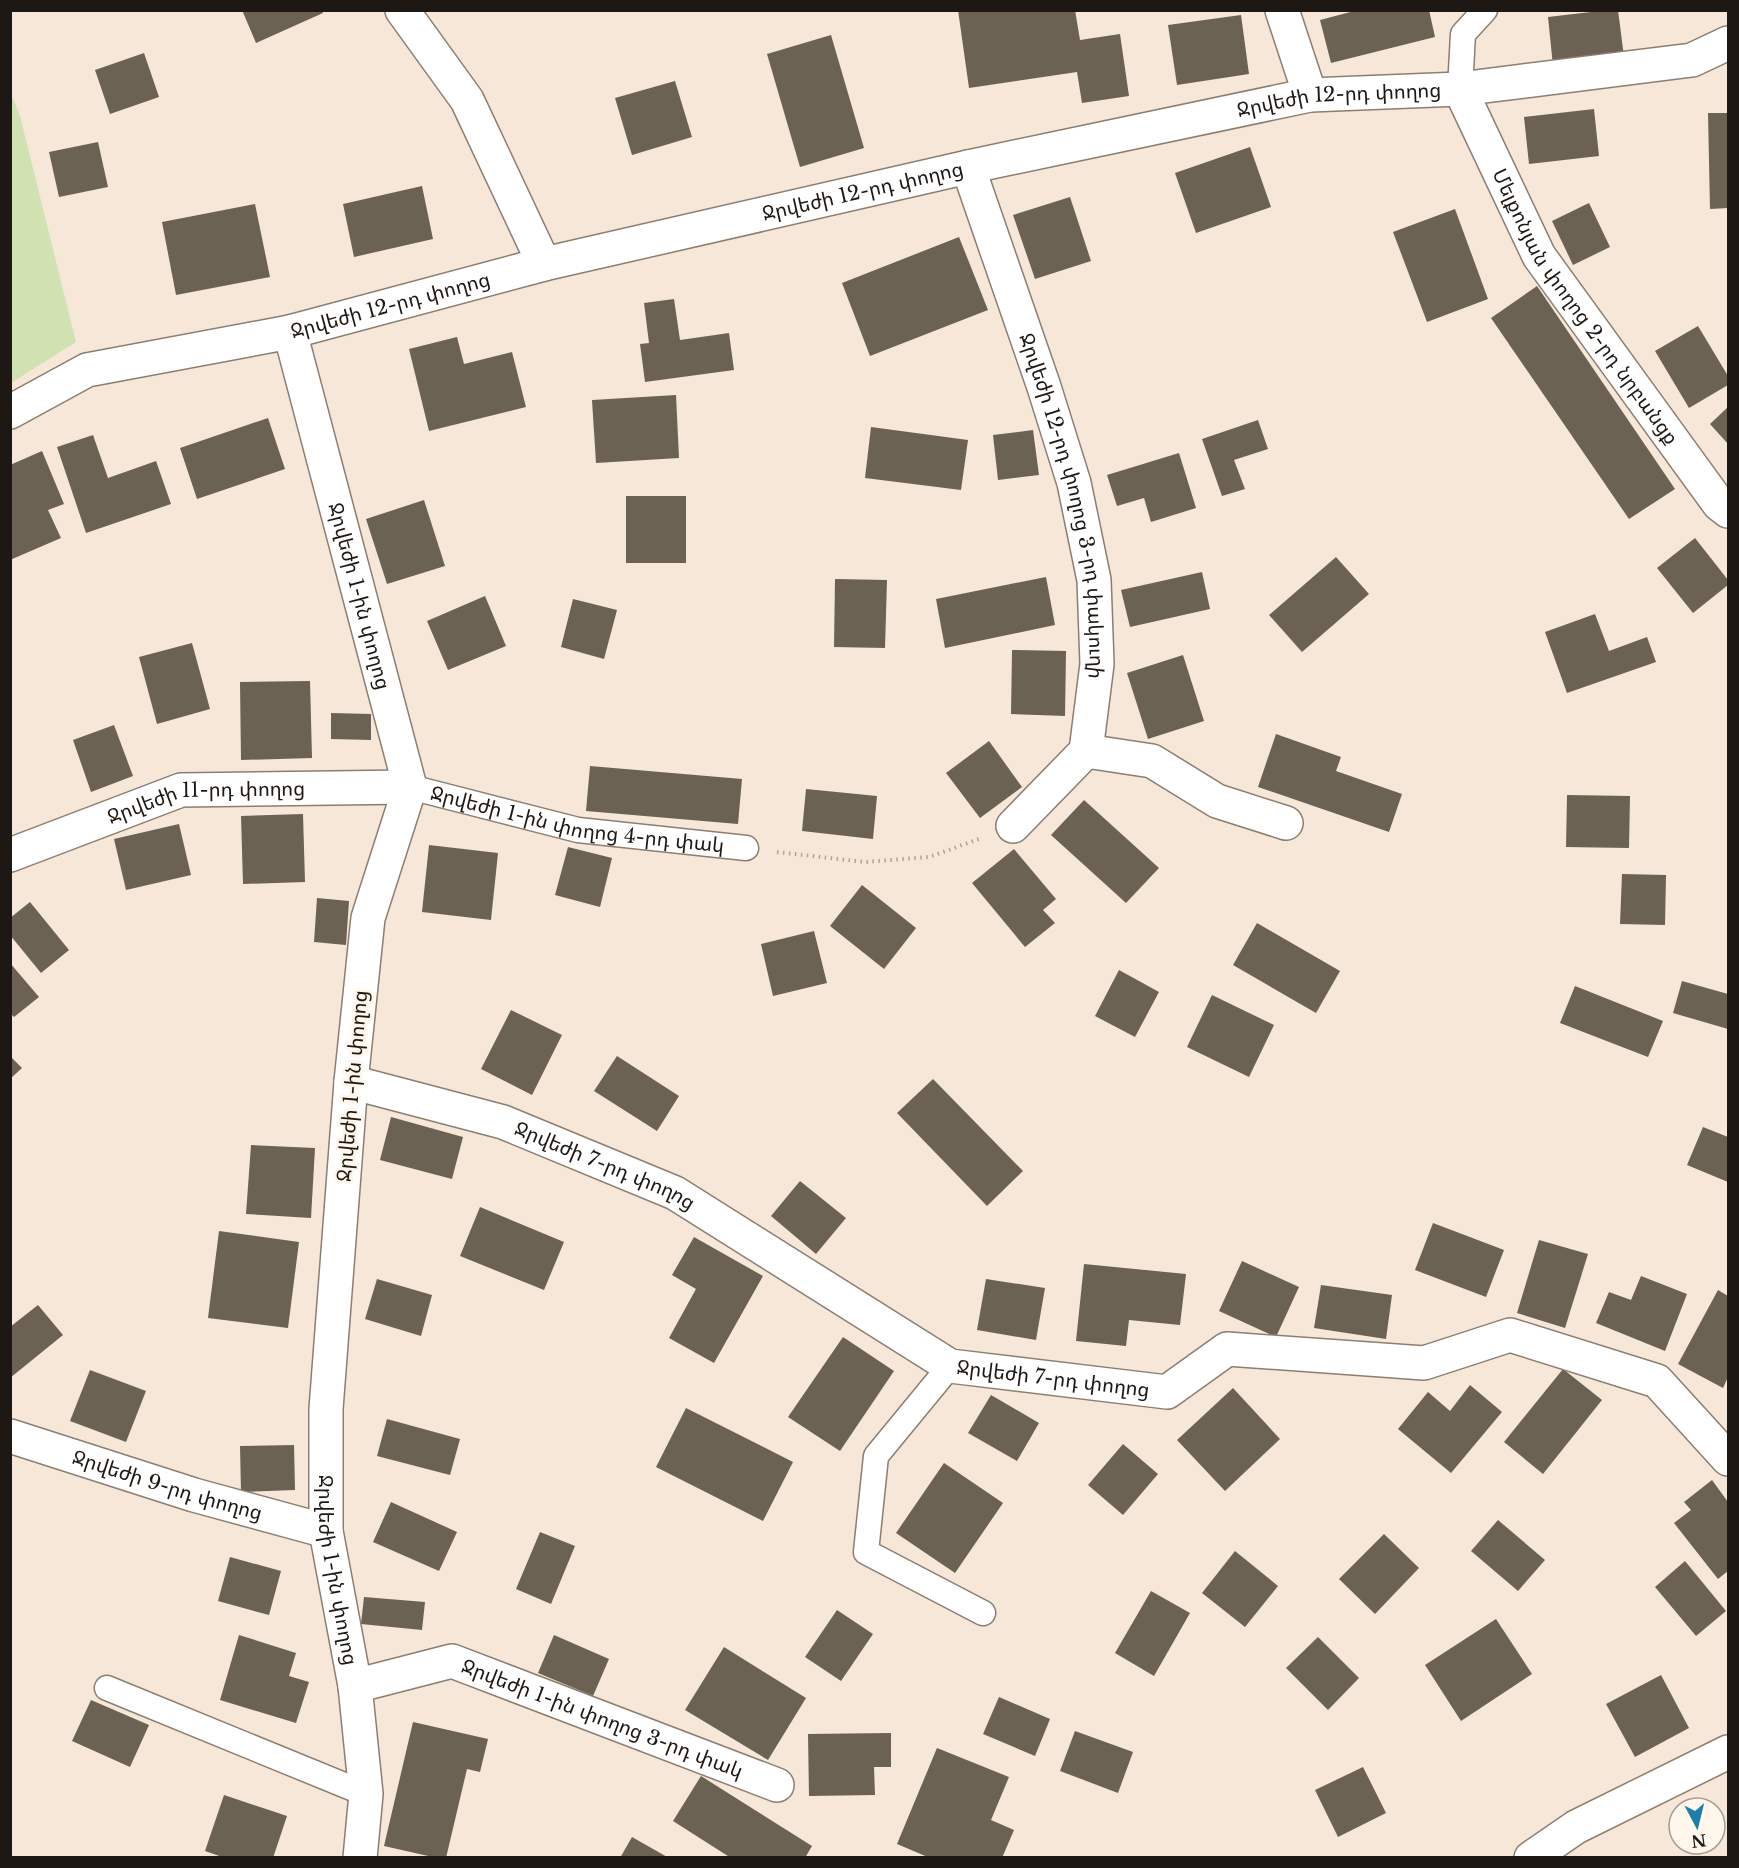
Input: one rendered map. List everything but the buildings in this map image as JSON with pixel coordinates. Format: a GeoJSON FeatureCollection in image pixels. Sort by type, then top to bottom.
{"type":"FeatureCollection","features":[{"type":"Feature","properties":{"kind":"street"},"geometry":{"type":"LineString","coordinates":[[402,10],[467,100],[544,264]]}},
{"type":"Feature","properties":{"kind":"street"},"geometry":{"type":"LineString","coordinates":[[1282,10],[1310,95]]}},
{"type":"Feature","properties":{"kind":"street","name":"Ջրվեժի 12-րդ փողոց"},"geometry":{"type":"LineString","coordinates":[[10,412],[87,370],[290,332],[544,264],[968,167],[1310,95],[1460,89],[1692,60],[1728,43]]}},
{"type":"Feature","properties":{"kind":"street","name":"Մելքոնյան փողոց 2-րդ նրբանցք"},"geometry":{"type":"LineString","coordinates":[[1460,89],[1539,256],[1719,504],[1728,512]]}},
{"type":"Feature","properties":{"kind":"street","name":"Ջրվեժի 12-րդ փողոց 3-րդ փակուղի"},"geometry":{"type":"LineString","coordinates":[[968,167],[1044,387],[1074,483],[1094,580],[1097,664],[1086,751]]}},
{"type":"Feature","properties":{"kind":"street","name":"Ջրվեժի 1-ին փողոց"},"geometry":{"type":"LineString","coordinates":[[290,332],[410,787],[368,918],[351,1082],[326,1409],[326,1531],[356,1686],[366,1794],[360,1857]]}},
{"type":"Feature","properties":{"kind":"street"},"geometry":{"type":"LineString","coordinates":[[1013,826],[1086,751],[1152,761],[1217,801],[1286,823]]}},
{"type":"Feature","properties":{"kind":"street","name":"Ջրվեժի 11-րդ փողոց"},"geometry":{"type":"LineString","coordinates":[[10,855],[181,790],[410,787]]}},
{"type":"Feature","properties":{"kind":"street","name":"Ջրվեժի 7-րդ փողոց"},"geometry":{"type":"LineString","coordinates":[[351,1082],[503,1122],[675,1193],[950,1366],[1167,1392],[1227,1349],[1424,1364],[1510,1335],[1657,1381],[1728,1459]]}},
{"type":"Feature","properties":{"kind":"street","name":"Ջրվեժի 9-րդ փողոց"},"geometry":{"type":"LineString","coordinates":[[10,1436],[194,1495],[326,1531]]}},
{"type":"Feature","properties":{"kind":"street","name":"Ջրվեժի 1-ին փողոց 3-րդ փակ"},"geometry":{"type":"LineString","coordinates":[[356,1686],[452,1661],[777,1785]]}},
{"type":"Feature","properties":{"kind":"street"},"geometry":{"type":"LineString","coordinates":[[1531,1857],[1576,1827],[1728,1752]]}},
{"type":"Feature","properties":{"kind":"lane"},"geometry":{"type":"LineString","coordinates":[[1460,89],[1463,34],[1485,10]]}},
{"type":"Feature","properties":{"kind":"lane","name":"Ջրվեժի 1-ին փողոց 4-րդ փակ"},"geometry":{"type":"LineString","coordinates":[[410,787],[578,830],[746,848]]}},
{"type":"Feature","properties":{"kind":"lane"},"geometry":{"type":"LineString","coordinates":[[950,1366],[876,1456],[866,1552],[983,1613]]}},
{"type":"Feature","properties":{"kind":"lane"},"geometry":{"type":"LineString","coordinates":[[107,1688],[366,1794]]}},
{"type":"Feature","properties":{"kind":"path"},"geometry":{"type":"LineString","coordinates":[[746,848],[865,862],[908,859],[929,857],[1013,826]]}},
{"type":"Feature","properties":{"kind":"green space"},"geometry":{"type":"Polygon","coordinates":[[[10,91],[20,116],[76,342],[11,383],[10,91]]]}}]}
